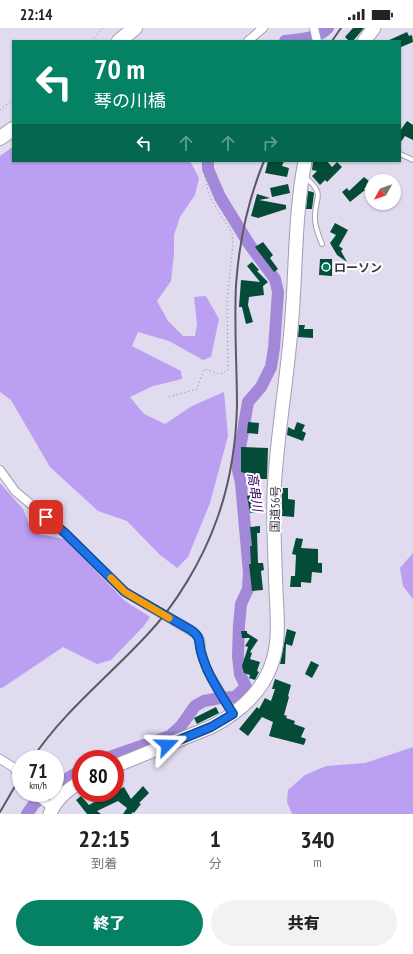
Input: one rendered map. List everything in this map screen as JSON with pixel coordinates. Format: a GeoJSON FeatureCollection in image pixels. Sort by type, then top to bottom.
{"type":"FeatureCollection","features":[{"type":"Feature","properties":{"kind":"highway"},"geometry":{"type":"LineString","coordinates":[[121,40],[135,28]]}},
{"type":"Feature","properties":{"kind":"highway"},"geometry":{"type":"LineString","coordinates":[[365,40],[374,28]]}},
{"type":"Feature","properties":{"kind":"highway"},"geometry":{"type":"LineString","coordinates":[[0,138],[12,130]]}},
{"type":"Feature","properties":{"kind":"highway","name":"国道56号"},"geometry":{"type":"LineString","coordinates":[[124,762],[211,727],[230,709],[259,689],[273,662],[276,644],[277,616],[274,529],[277,446],[292,319],[302,175],[305,162]]}},
{"type":"Feature","properties":{"kind":"highway"},"geometry":{"type":"LineString","coordinates":[[49,808],[72,788]]}},
{"type":"Feature","properties":{"kind":"street"},"geometry":{"type":"LineString","coordinates":[[249,40],[263,28]]}},
{"type":"Feature","properties":{"kind":"street"},"geometry":{"type":"LineString","coordinates":[[0,470],[15,491],[65,533],[125,592],[196,634],[200,640],[200,651],[207,670],[230,709]]}},
{"type":"Feature","properties":{"kind":"street"},"geometry":{"type":"LineString","coordinates":[[0,759],[12,766]]}},
{"type":"Feature","properties":{"kind":"lane"},"geometry":{"type":"LineString","coordinates":[[401,154],[413,160]]}},
{"type":"Feature","properties":{"kind":"lane"},"geometry":{"type":"LineString","coordinates":[[302,175],[318,190],[315,219],[317,232],[322,244]]}},
{"type":"Feature","properties":{"kind":"path"},"geometry":{"type":"LineString","coordinates":[[92,40],[103,28]]}},
{"type":"Feature","properties":{"kind":"path"},"geometry":{"type":"LineString","coordinates":[[0,110],[12,101]]}},
{"type":"Feature","properties":{"kind":"path"},"geometry":{"type":"LineString","coordinates":[[169,397],[197,389],[204,369],[220,374],[228,370],[227,300],[233,244],[232,233],[212,201],[208,191],[202,162]]}},
{"type":"Feature","properties":{"kind":"shaded area"},"geometry":{"type":"Polygon","coordinates":[[[12,148],[12,162],[191,162],[199,178],[195,195],[180,217],[174,235],[174,254],[171,281],[157,301],[168,321],[183,336],[195,336],[197,324],[194,297],[206,296],[219,319],[211,357],[203,360],[169,341],[138,332],[132,346],[181,371],[182,379],[153,386],[130,397],[144,414],[165,424],[192,406],[224,392],[228,436],[210,503],[188,557],[177,568],[159,554],[127,521],[98,511],[50,467],[11,400],[0,392],[0,156],[12,148]]]}},
{"type":"Feature","properties":{"kind":"shaded area"},"geometry":{"type":"Polygon","coordinates":[[[0,483],[23,509],[33,533],[65,539],[125,601],[150,617],[143,627],[111,660],[97,664],[63,647],[0,688],[0,483]]]}},
{"type":"Feature","properties":{"kind":"shaded area"},"geometry":{"type":"Polygon","coordinates":[[[413,553],[413,599],[403,586],[400,568],[413,553]]]}},
{"type":"Feature","properties":{"kind":"shaded area"},"geometry":{"type":"Polygon","coordinates":[[[413,747],[413,814],[292,814],[287,802],[288,790],[305,775],[326,766],[365,763],[413,747]]]}},
{"type":"Feature","properties":{"kind":"building"},"geometry":{"type":"Polygon","coordinates":[[[353,28],[364,28],[354,40],[348,40],[345,37],[353,28]]]}},
{"type":"Feature","properties":{"kind":"building"},"geometry":{"type":"Polygon","coordinates":[[[407,32],[409,36],[412,35],[413,42],[401,47],[401,40],[389,40],[407,32]]]}},
{"type":"Feature","properties":{"kind":"building"},"geometry":{"type":"Polygon","coordinates":[[[407,121],[413,125],[413,140],[405,136],[401,142],[401,130],[407,121]]]}},
{"type":"Feature","properties":{"kind":"building"},"geometry":{"type":"Polygon","coordinates":[[[268,162],[284,162],[282,166],[289,168],[287,177],[265,173],[268,162]]]}},
{"type":"Feature","properties":{"kind":"building"},"geometry":{"type":"Polygon","coordinates":[[[313,162],[328,162],[332,167],[337,162],[342,167],[327,182],[325,180],[320,185],[312,176],[317,171],[312,170],[313,162]]]}},
{"type":"Feature","properties":{"kind":"building"},"geometry":{"type":"Polygon","coordinates":[[[364,177],[365,178],[365,190],[350,202],[342,192],[347,188],[349,191],[364,177]]]}},
{"type":"Feature","properties":{"kind":"building"},"geometry":{"type":"Polygon","coordinates":[[[288,184],[290,193],[272,197],[270,188],[288,184]]]}},
{"type":"Feature","properties":{"kind":"building"},"geometry":{"type":"Polygon","coordinates":[[[308,191],[314,193],[312,209],[306,209],[308,191]]]}},
{"type":"Feature","properties":{"kind":"building"},"geometry":{"type":"Polygon","coordinates":[[[257,194],[270,198],[259,200],[286,205],[286,209],[258,218],[251,216],[257,194]]]}},
{"type":"Feature","properties":{"kind":"building"},"geometry":{"type":"Polygon","coordinates":[[[335,223],[348,230],[339,246],[343,249],[341,251],[347,262],[337,255],[330,243],[336,235],[330,232],[335,223]]]}},
{"type":"Feature","properties":{"kind":"building"},"geometry":{"type":"Polygon","coordinates":[[[263,242],[273,255],[270,258],[278,269],[274,272],[255,247],[263,242]]]}},
{"type":"Feature","properties":{"kind":"building"},"geometry":{"type":"Polygon","coordinates":[[[320,259],[332,259],[332,276],[319,275],[320,259]]]}},
{"type":"Feature","properties":{"kind":"building"},"geometry":{"type":"Polygon","coordinates":[[[252,262],[259,270],[257,271],[268,282],[263,286],[264,295],[249,297],[248,305],[253,322],[246,324],[242,307],[239,307],[241,280],[260,282],[247,266],[252,262]]]}},
{"type":"Feature","properties":{"kind":"building"},"geometry":{"type":"Polygon","coordinates":[[[299,325],[305,325],[304,329],[313,329],[313,338],[298,337],[299,325]]]}},
{"type":"Feature","properties":{"kind":"building"},"geometry":{"type":"Polygon","coordinates":[[[248,422],[259,423],[258,434],[247,433],[248,422]]]}},
{"type":"Feature","properties":{"kind":"building"},"geometry":{"type":"Polygon","coordinates":[[[297,422],[305,425],[302,431],[306,433],[303,441],[287,435],[288,427],[294,430],[297,422]]]}},
{"type":"Feature","properties":{"kind":"building"},"geometry":{"type":"Polygon","coordinates":[[[241,447],[268,448],[267,479],[255,479],[255,476],[241,472],[241,447]]]}},
{"type":"Feature","properties":{"kind":"building"},"geometry":{"type":"Polygon","coordinates":[[[282,488],[288,488],[288,499],[295,500],[294,517],[282,516],[282,488]]]}},
{"type":"Feature","properties":{"kind":"building"},"geometry":{"type":"Polygon","coordinates":[[[256,494],[259,512],[250,513],[247,496],[256,494]]]}},
{"type":"Feature","properties":{"kind":"building"},"geometry":{"type":"Polygon","coordinates":[[[260,526],[260,533],[257,533],[258,563],[263,563],[264,570],[261,571],[263,590],[252,591],[249,564],[251,564],[250,546],[252,546],[250,527],[260,526]]]}},
{"type":"Feature","properties":{"kind":"building"},"geometry":{"type":"Polygon","coordinates":[[[296,538],[303,539],[301,548],[318,549],[318,563],[322,563],[322,573],[312,572],[311,583],[301,582],[301,587],[290,587],[291,576],[295,576],[296,555],[292,554],[296,538]]]}},
{"type":"Feature","properties":{"kind":"building"},"geometry":{"type":"Polygon","coordinates":[[[287,629],[296,632],[292,646],[286,644],[285,664],[280,664],[287,629]]]}},
{"type":"Feature","properties":{"kind":"building"},"geometry":{"type":"Polygon","coordinates":[[[241,631],[247,631],[247,633],[258,640],[250,652],[252,653],[250,659],[260,662],[257,671],[259,672],[255,680],[249,678],[250,675],[244,673],[242,666],[248,647],[245,646],[250,638],[242,638],[241,631]]]}},
{"type":"Feature","properties":{"kind":"building"},"geometry":{"type":"Polygon","coordinates":[[[311,661],[319,665],[312,678],[305,674],[311,661]]]}},
{"type":"Feature","properties":{"kind":"building"},"geometry":{"type":"Polygon","coordinates":[[[275,679],[291,685],[284,715],[287,716],[286,718],[295,721],[294,724],[305,728],[301,737],[306,739],[304,745],[269,736],[273,722],[262,717],[248,736],[239,729],[257,707],[259,709],[265,698],[271,701],[275,689],[272,689],[275,679]]]}},
{"type":"Feature","properties":{"kind":"building"},"geometry":{"type":"Polygon","coordinates":[[[216,707],[219,713],[197,724],[194,718],[216,707]]]}},
{"type":"Feature","properties":{"kind":"building"},"geometry":{"type":"Polygon","coordinates":[[[143,786],[149,793],[139,803],[141,804],[134,813],[123,814],[127,808],[119,802],[124,802],[124,787],[131,799],[143,786]]]}},
{"type":"Feature","properties":{"kind":"building"},"geometry":{"type":"Polygon","coordinates":[[[78,802],[86,802],[89,805],[94,802],[116,802],[97,811],[101,814],[87,814],[78,802]]]}},
{"type":"Feature","properties":{"kind":"waterway","name":"高串川"},"geometry":{"type":"LineString","coordinates":[[294,40],[314,36],[324,32],[328,28]]}},
{"type":"Feature","properties":{"kind":"waterway","name":"高串川"},"geometry":{"type":"LineString","coordinates":[[124,752],[170,736],[181,726],[195,706],[204,701],[235,697],[246,687],[240,674],[238,656],[241,604],[248,589],[249,573],[241,483],[237,466],[248,402],[261,387],[271,367],[274,348],[278,292],[275,279],[249,244],[220,197],[208,169],[208,162]]}},
{"type":"Feature","properties":{"kind":"waterway","name":"高串川"},"geometry":{"type":"LineString","coordinates":[[64,780],[72,776]]}},
{"type":"Feature","properties":{"kind":"waterway","name":"高串川"},"geometry":{"type":"LineString","coordinates":[[27,814],[36,802]]}},
{"type":"Feature","properties":{"kind":"railway"},"geometry":{"type":"LineString","coordinates":[[333,40],[341,28]]}},
{"type":"Feature","properties":{"kind":"railway"},"geometry":{"type":"LineString","coordinates":[[38,750],[72,710],[157,624],[168,610],[188,581],[204,550],[217,519],[229,477],[235,435],[237,406],[235,300],[239,253],[253,191],[264,162]]}},
{"type":"Feature","properties":{"kind":"railway"},"geometry":{"type":"LineString","coordinates":[[0,812],[12,791]]}},
{"type":"Feature","properties":{"kind":"slow traffic"},"geometry":{"type":"LineString","coordinates":[[111,578],[125,592],[145,602],[169,618]]}},
{"type":"Feature","properties":{"kind":"place","name":"ローソン"},"geometry":{"type":"Point","coordinates":[326,267]}},
{"type":"Feature","properties":{"kind":"route"},"geometry":{"type":"LineString","coordinates":[[46,517],[65,533],[125,592],[145,602],[164,615],[191,630],[200,640],[200,651],[207,670],[233,714],[211,727],[167,745]]}}]}
